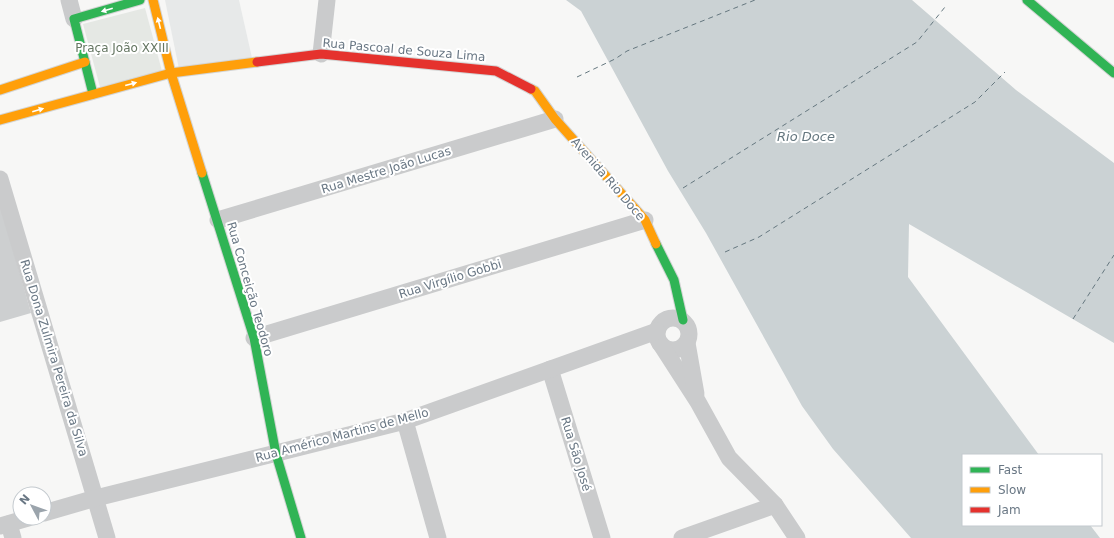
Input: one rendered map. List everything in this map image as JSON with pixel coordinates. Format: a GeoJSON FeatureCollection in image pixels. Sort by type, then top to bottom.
{"type":"FeatureCollection","features":[{"type":"Feature","properties":{"kind":"street"},"geometry":{"type":"LineString","coordinates":[[69,0],[93,94]]}},
{"type":"Feature","properties":{"kind":"street"},"geometry":{"type":"LineString","coordinates":[[74,19],[140,0]]}},
{"type":"Feature","properties":{"kind":"street"},"geometry":{"type":"LineString","coordinates":[[153,0],[171,73]]}},
{"type":"Feature","properties":{"kind":"street"},"geometry":{"type":"LineString","coordinates":[[321,54],[327,0]]}},
{"type":"Feature","properties":{"kind":"street"},"geometry":{"type":"LineString","coordinates":[[1027,0],[1114,72]]}},
{"type":"Feature","properties":{"kind":"street","name":"Rua Pascoal de Souza Lima"},"geometry":{"type":"LineString","coordinates":[[0,120],[171,73],[321,54],[496,71],[535,91]]}},
{"type":"Feature","properties":{"kind":"street"},"geometry":{"type":"LineString","coordinates":[[0,90],[85,62]]}},
{"type":"Feature","properties":{"kind":"street","name":"Rua Conceição Teodoro"},"geometry":{"type":"LineString","coordinates":[[171,73],[254,338],[276,454],[301,538]]}},
{"type":"Feature","properties":{"kind":"street","name":"Avenida Rio Doce"},"geometry":{"type":"LineString","coordinates":[[535,91],[555,119],[645,220],[674,280],[683,320],[690,331],[687,343],[698,402]]}},
{"type":"Feature","properties":{"kind":"street","name":"Rua Mestre João Lucas"},"geometry":{"type":"LineString","coordinates":[[218,220],[555,119]]}},
{"type":"Feature","properties":{"kind":"street","name":"Rua Dona Zulmira Pereira da Silva"},"geometry":{"type":"LineString","coordinates":[[0,178],[107,538]]}},
{"type":"Feature","properties":{"kind":"street","name":"Rua Virgílio Gobbi"},"geometry":{"type":"LineString","coordinates":[[254,338],[645,220]]}},
{"type":"Feature","properties":{"kind":"street"},"geometry":{"type":"LineString","coordinates":[[683,320],[677,318],[664,320],[660,325],[658,337],[664,348],[670,350],[682,348],[687,343]]}},
{"type":"Feature","properties":{"kind":"street","name":"Avenida Rio Doce"},"geometry":{"type":"LineString","coordinates":[[658,337],[698,402],[729,458],[775,505],[797,538]]}},
{"type":"Feature","properties":{"kind":"street","name":"Rua Américo Martins de Mello"},"geometry":{"type":"LineString","coordinates":[[52,511],[96,498],[405,421],[550,369],[658,337]]}},
{"type":"Feature","properties":{"kind":"street","name":"Rua São José"},"geometry":{"type":"LineString","coordinates":[[550,369],[602,538]]}},
{"type":"Feature","properties":{"kind":"street"},"geometry":{"type":"LineString","coordinates":[[405,421],[438,538]]}},
{"type":"Feature","properties":{"kind":"street"},"geometry":{"type":"LineString","coordinates":[[682,538],[775,505]]}},
{"type":"Feature","properties":{"kind":"shaded area"},"geometry":{"type":"Polygon","coordinates":[[[165,0],[239,0],[252,58],[179,69],[165,0]]]}},
{"type":"Feature","properties":{"kind":"green space","name":"Praça João XXIII"},"geometry":{"type":"Polygon","coordinates":[[[145,8],[162,71],[100,87],[83,24],[145,8]]]}},
{"type":"Feature","properties":{"kind":"water","name":"Rio Doce"},"geometry":{"type":"Polygon","coordinates":[[[566,0],[912,0],[1016,90],[1114,163],[1114,343],[909,224],[908,277],[1038,454],[962,454],[962,526],[1091,526],[1100,538],[911,538],[833,449],[802,406],[706,233],[668,171],[581,11],[566,0]]]}},
{"type":"Feature","properties":{"kind":"building"},"geometry":{"type":"Polygon","coordinates":[[[0,204],[31,313],[0,322],[0,204]]]}},
{"type":"Feature","properties":{"kind":"ferry route"},"geometry":{"type":"LineString","coordinates":[[577,77],[615,59],[627,51],[755,0]]}},
{"type":"Feature","properties":{"kind":"ferry route"},"geometry":{"type":"LineString","coordinates":[[683,188],[917,42],[945,7]]}},
{"type":"Feature","properties":{"kind":"ferry route"},"geometry":{"type":"LineString","coordinates":[[725,252],[759,237],[975,102],[1005,72]]}},
{"type":"Feature","properties":{"kind":"ferry route"},"geometry":{"type":"LineString","coordinates":[[1073,319],[1114,255]]}},
{"type":"Feature","properties":{"kind":"traffic: fast"},"geometry":{"type":"LineString","coordinates":[[93,94],[74,19],[140,0]]}},
{"type":"Feature","properties":{"kind":"traffic: fast"},"geometry":{"type":"LineString","coordinates":[[1027,0],[1114,73]]}},
{"type":"Feature","properties":{"kind":"traffic: fast"},"geometry":{"type":"LineString","coordinates":[[202,173],[254,338],[276,454],[301,538]]}},
{"type":"Feature","properties":{"kind":"traffic: fast"},"geometry":{"type":"LineString","coordinates":[[656,244],[674,280],[683,320]]}},
{"type":"Feature","properties":{"kind":"traffic: slow"},"geometry":{"type":"LineString","coordinates":[[153,0],[171,73],[202,173]]}},
{"type":"Feature","properties":{"kind":"traffic: slow"},"geometry":{"type":"LineString","coordinates":[[0,90],[85,62]]}},
{"type":"Feature","properties":{"kind":"traffic: slow"},"geometry":{"type":"LineString","coordinates":[[0,120],[171,73],[257,62]]}},
{"type":"Feature","properties":{"kind":"traffic: slow"},"geometry":{"type":"LineString","coordinates":[[531,89],[535,91],[555,119],[645,220],[656,244]]}},
{"type":"Feature","properties":{"kind":"traffic: jam"},"geometry":{"type":"LineString","coordinates":[[257,62],[321,54],[496,71],[531,89]]}}]}
